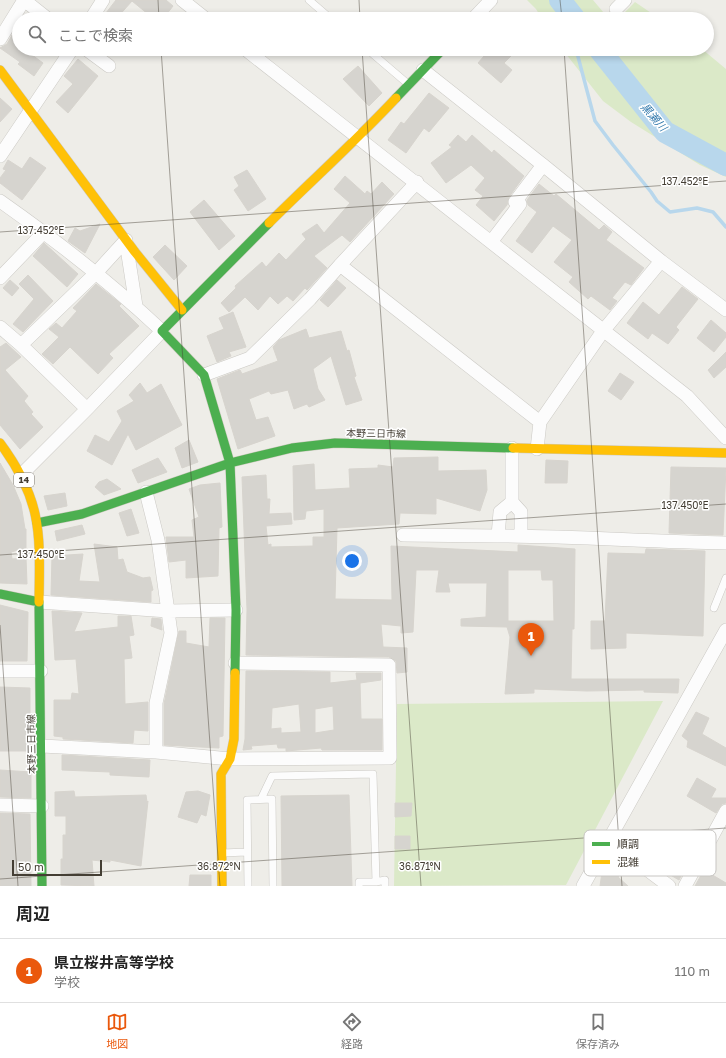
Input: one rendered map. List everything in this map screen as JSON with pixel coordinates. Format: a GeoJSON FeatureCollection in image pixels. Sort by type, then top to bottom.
{"type":"FeatureCollection","features":[{"type":"Feature","properties":{"kind":"street"},"geometry":{"type":"LineString","coordinates":[[17,12],[24,0],[39,12]]}},
{"type":"Feature","properties":{"kind":"street"},"geometry":{"type":"LineString","coordinates":[[95,12],[103,0]]}},
{"type":"Feature","properties":{"kind":"street"},"geometry":{"type":"LineString","coordinates":[[182,0],[197,12]]}},
{"type":"Feature","properties":{"kind":"street"},"geometry":{"type":"LineString","coordinates":[[480,12],[491,0]]}},
{"type":"Feature","properties":{"kind":"street"},"geometry":{"type":"LineString","coordinates":[[0,39],[12,20]]}},
{"type":"Feature","properties":{"kind":"street"},"geometry":{"type":"LineString","coordinates":[[0,156],[67,56]]}},
{"type":"Feature","properties":{"kind":"street"},"geometry":{"type":"LineString","coordinates":[[95,56],[109,66]]}},
{"type":"Feature","properties":{"kind":"street"},"geometry":{"type":"LineString","coordinates":[[254,56],[358,138],[417,182],[603,331],[687,396],[726,438]]}},
{"type":"Feature","properties":{"kind":"street"},"geometry":{"type":"LineString","coordinates":[[21,475],[182,310],[344,150],[358,138],[436,56]]}},
{"type":"Feature","properties":{"kind":"street"},"geometry":{"type":"LineString","coordinates":[[0,70],[126,240],[182,310]]}},
{"type":"Feature","properties":{"kind":"street"},"geometry":{"type":"LineString","coordinates":[[423,70],[661,261],[726,310]]}},
{"type":"Feature","properties":{"kind":"street"},"geometry":{"type":"LineString","coordinates":[[491,242],[520,204],[515,202],[543,165]]}},
{"type":"Feature","properties":{"kind":"street"},"geometry":{"type":"LineString","coordinates":[[204,375],[250,358],[310,299],[417,182]]}},
{"type":"Feature","properties":{"kind":"street"},"geometry":{"type":"LineString","coordinates":[[0,201],[44,232],[136,306],[204,375],[230,463],[236,610],[234,739],[230,759],[221,774],[222,886]]}},
{"type":"Feature","properties":{"kind":"street"},"geometry":{"type":"LineString","coordinates":[[0,278],[44,232]]}},
{"type":"Feature","properties":{"kind":"street"},"geometry":{"type":"LineString","coordinates":[[21,345],[96,273],[126,240]]}},
{"type":"Feature","properties":{"kind":"street"},"geometry":{"type":"LineString","coordinates":[[126,240],[136,306]]}},
{"type":"Feature","properties":{"kind":"street"},"geometry":{"type":"LineString","coordinates":[[537,449],[540,422],[603,331],[661,261]]}},
{"type":"Feature","properties":{"kind":"street"},"geometry":{"type":"LineString","coordinates":[[340,265],[540,422]]}},
{"type":"Feature","properties":{"kind":"street"},"geometry":{"type":"LineString","coordinates":[[0,327],[21,345],[87,409]]}},
{"type":"Feature","properties":{"kind":"street","name":"14"},"geometry":{"type":"LineString","coordinates":[[0,442],[21,475],[34,504],[37,523],[39,602]]}},
{"type":"Feature","properties":{"kind":"street","name":"本野三日市線"},"geometry":{"type":"LineString","coordinates":[[37,523],[82,514],[230,463],[292,448],[334,443],[726,453]]}},
{"type":"Feature","properties":{"kind":"street"},"geometry":{"type":"LineString","coordinates":[[512,448],[512,502],[521,512],[521,536]]}},
{"type":"Feature","properties":{"kind":"street"},"geometry":{"type":"LineString","coordinates":[[146,492],[158,540],[171,634],[156,703],[156,752]]}},
{"type":"Feature","properties":{"kind":"street"},"geometry":{"type":"LineString","coordinates":[[498,536],[500,512],[512,502]]}},
{"type":"Feature","properties":{"kind":"street"},"geometry":{"type":"LineString","coordinates":[[403,535],[521,536],[726,543]]}},
{"type":"Feature","properties":{"kind":"street"},"geometry":{"type":"LineString","coordinates":[[0,594],[39,602],[168,611],[236,610]]}},
{"type":"Feature","properties":{"kind":"street","name":"本野三日市線"},"geometry":{"type":"LineString","coordinates":[[39,602],[42,746],[42,886]]}},
{"type":"Feature","properties":{"kind":"street"},"geometry":{"type":"LineString","coordinates":[[615,830],[726,630]]}},
{"type":"Feature","properties":{"kind":"street"},"geometry":{"type":"LineString","coordinates":[[42,746],[156,752],[230,759],[390,758],[389,665],[235,663]]}},
{"type":"Feature","properties":{"kind":"street"},"geometry":{"type":"LineString","coordinates":[[0,671],[41,671]]}},
{"type":"Feature","properties":{"kind":"street"},"geometry":{"type":"LineString","coordinates":[[0,805],[42,806]]}},
{"type":"Feature","properties":{"kind":"street"},"geometry":{"type":"LineString","coordinates":[[716,830],[726,811]]}},
{"type":"Feature","properties":{"kind":"street"},"geometry":{"type":"LineString","coordinates":[[584,886],[590,876]]}},
{"type":"Feature","properties":{"kind":"street"},"geometry":{"type":"LineString","coordinates":[[656,876],[669,886]]}},
{"type":"Feature","properties":{"kind":"street"},"geometry":{"type":"LineString","coordinates":[[685,886],[690,876]]}},
{"type":"Feature","properties":{"kind":"lane"},"geometry":{"type":"LineString","coordinates":[[309,0],[323,12]]}},
{"type":"Feature","properties":{"kind":"lane"},"geometry":{"type":"LineString","coordinates":[[375,56],[408,84]]}},
{"type":"Feature","properties":{"kind":"lane"},"geometry":{"type":"LineString","coordinates":[[714,608],[726,578]]}},
{"type":"Feature","properties":{"kind":"lane"},"geometry":{"type":"LineString","coordinates":[[261,799],[272,776],[373,774],[376,882]]}},
{"type":"Feature","properties":{"kind":"lane"},"geometry":{"type":"LineString","coordinates":[[248,886],[246,800],[272,799],[273,886]]}},
{"type":"Feature","properties":{"kind":"lane"},"geometry":{"type":"LineString","coordinates":[[222,853],[247,852]]}},
{"type":"Feature","properties":{"kind":"lane"},"geometry":{"type":"LineString","coordinates":[[359,886],[359,882],[376,882],[385,880],[385,886]]}},
{"type":"Feature","properties":{"kind":"green space"},"geometry":{"type":"Polygon","coordinates":[[[527,0],[593,0],[603,12],[538,12],[527,0]]]}},
{"type":"Feature","properties":{"kind":"green space"},"geometry":{"type":"Polygon","coordinates":[[[635,2],[650,12],[625,12],[635,2]]]}},
{"type":"Feature","properties":{"kind":"green space"},"geometry":{"type":"Polygon","coordinates":[[[568,56],[710,56],[726,69],[726,177],[700,165],[631,122],[603,101],[568,56]]]}},
{"type":"Feature","properties":{"kind":"green space"},"geometry":{"type":"Polygon","coordinates":[[[663,701],[595,830],[584,830],[584,851],[566,885],[394,886],[397,704],[663,701]]]}},
{"type":"Feature","properties":{"kind":"building"},"geometry":{"type":"Polygon","coordinates":[[[116,0],[166,0],[173,6],[168,12],[145,12],[132,1],[122,12],[107,12],[116,0]]]}},
{"type":"Feature","properties":{"kind":"building"},"geometry":{"type":"Polygon","coordinates":[[[12,35],[12,56],[34,56],[43,63],[34,76],[18,64],[20,62],[0,48],[7,44],[12,35]]]}},
{"type":"Feature","properties":{"kind":"building"},"geometry":{"type":"Polygon","coordinates":[[[484,56],[511,56],[504,63],[512,70],[501,83],[478,63],[484,56]]]}},
{"type":"Feature","properties":{"kind":"building"},"geometry":{"type":"Polygon","coordinates":[[[78,59],[98,76],[68,113],[56,102],[73,84],[64,76],[78,59]]]}},
{"type":"Feature","properties":{"kind":"building"},"geometry":{"type":"Polygon","coordinates":[[[358,66],[382,93],[369,106],[343,79],[358,66]]]}},
{"type":"Feature","properties":{"kind":"building"},"geometry":{"type":"Polygon","coordinates":[[[429,93],[449,108],[429,132],[424,128],[406,153],[388,140],[401,122],[404,124],[429,93]]]}},
{"type":"Feature","properties":{"kind":"building"},"geometry":{"type":"Polygon","coordinates":[[[0,98],[12,109],[0,122],[0,98]]]}},
{"type":"Feature","properties":{"kind":"building"},"geometry":{"type":"Polygon","coordinates":[[[458,135],[466,142],[472,135],[492,153],[494,150],[524,176],[509,197],[507,205],[494,221],[476,205],[483,196],[475,190],[485,178],[471,165],[446,183],[431,163],[452,147],[449,145],[458,135]]]}},
{"type":"Feature","properties":{"kind":"building"},"geometry":{"type":"Polygon","coordinates":[[[30,157],[46,168],[22,200],[0,183],[0,178],[6,170],[3,169],[8,160],[22,169],[30,157]]]}},
{"type":"Feature","properties":{"kind":"building"},"geometry":{"type":"Polygon","coordinates":[[[247,170],[266,199],[248,211],[234,190],[239,186],[234,177],[247,170]]]}},
{"type":"Feature","properties":{"kind":"building"},"geometry":{"type":"Polygon","coordinates":[[[345,176],[365,194],[367,191],[371,194],[382,182],[394,194],[350,242],[342,235],[314,256],[327,268],[307,290],[305,288],[293,301],[287,296],[278,304],[270,296],[258,310],[245,297],[229,312],[221,303],[236,288],[235,286],[262,262],[266,267],[279,253],[286,260],[306,239],[302,234],[317,224],[324,233],[350,203],[334,189],[345,176]]]}},
{"type":"Feature","properties":{"kind":"building"},"geometry":{"type":"Polygon","coordinates":[[[539,184],[554,196],[556,194],[599,230],[604,225],[612,232],[606,240],[644,268],[631,285],[625,282],[612,298],[617,301],[610,310],[591,296],[588,299],[569,282],[573,277],[554,262],[572,240],[553,226],[532,253],[516,241],[537,212],[528,205],[527,200],[539,184]]]}},
{"type":"Feature","properties":{"kind":"building"},"geometry":{"type":"Polygon","coordinates":[[[204,200],[235,236],[219,250],[190,212],[204,200]]]}},
{"type":"Feature","properties":{"kind":"building"},"geometry":{"type":"Polygon","coordinates":[[[100,224],[85,253],[68,241],[75,228],[80,231],[100,224]]]}},
{"type":"Feature","properties":{"kind":"building"},"geometry":{"type":"Polygon","coordinates":[[[44,243],[78,274],[67,287],[33,256],[44,243]]]}},
{"type":"Feature","properties":{"kind":"building"},"geometry":{"type":"Polygon","coordinates":[[[165,245],[187,266],[174,280],[153,257],[165,245]]]}},
{"type":"Feature","properties":{"kind":"building"},"geometry":{"type":"Polygon","coordinates":[[[28,275],[53,301],[23,332],[13,324],[34,299],[19,284],[28,275]]]}},
{"type":"Feature","properties":{"kind":"building"},"geometry":{"type":"Polygon","coordinates":[[[10,280],[19,288],[12,296],[3,288],[10,280]]]}},
{"type":"Feature","properties":{"kind":"building"},"geometry":{"type":"Polygon","coordinates":[[[337,280],[346,288],[328,307],[320,300],[337,280]]]}},
{"type":"Feature","properties":{"kind":"building"},"geometry":{"type":"Polygon","coordinates":[[[96,284],[121,304],[119,306],[139,326],[109,354],[113,358],[98,374],[70,347],[53,364],[42,354],[59,337],[49,329],[56,323],[62,328],[77,311],[73,308],[96,284]]]}},
{"type":"Feature","properties":{"kind":"building"},"geometry":{"type":"Polygon","coordinates":[[[682,287],[698,299],[676,327],[679,330],[668,344],[652,333],[648,339],[627,323],[643,302],[659,315],[682,287]]]}},
{"type":"Feature","properties":{"kind":"building"},"geometry":{"type":"Polygon","coordinates":[[[233,312],[246,347],[229,352],[231,356],[217,362],[207,336],[224,329],[219,318],[233,312]]]}},
{"type":"Feature","properties":{"kind":"building"},"geometry":{"type":"Polygon","coordinates":[[[711,320],[726,333],[726,337],[714,352],[697,338],[711,320]]]}},
{"type":"Feature","properties":{"kind":"building"},"geometry":{"type":"Polygon","coordinates":[[[306,329],[309,338],[341,331],[347,351],[349,350],[356,376],[354,377],[362,400],[346,405],[331,356],[313,369],[318,389],[325,400],[309,407],[307,404],[294,409],[288,390],[271,394],[269,391],[249,399],[256,420],[268,417],[275,436],[238,449],[217,379],[240,370],[242,374],[278,361],[273,347],[279,340],[306,329]]]}},
{"type":"Feature","properties":{"kind":"building"},"geometry":{"type":"Polygon","coordinates":[[[6,343],[21,357],[5,370],[28,396],[24,401],[33,412],[31,414],[43,427],[20,449],[0,425],[0,347],[6,343]]]}},
{"type":"Feature","properties":{"kind":"building"},"geometry":{"type":"Polygon","coordinates":[[[726,352],[726,367],[714,378],[708,370],[726,352]]]}},
{"type":"Feature","properties":{"kind":"building"},"geometry":{"type":"Polygon","coordinates":[[[620,373],[634,382],[621,400],[608,391],[620,373]]]}},
{"type":"Feature","properties":{"kind":"building"},"geometry":{"type":"Polygon","coordinates":[[[140,383],[147,393],[161,384],[182,425],[136,450],[128,434],[112,465],[87,451],[95,435],[109,442],[122,421],[117,411],[134,401],[129,395],[140,383]]]}},
{"type":"Feature","properties":{"kind":"building"},"geometry":{"type":"Polygon","coordinates":[[[189,440],[198,462],[182,468],[175,448],[189,440]]]}},
{"type":"Feature","properties":{"kind":"building"},"geometry":{"type":"Polygon","coordinates":[[[438,457],[438,471],[486,470],[487,490],[480,511],[436,498],[436,514],[400,513],[399,524],[337,528],[335,599],[392,600],[391,546],[518,552],[518,545],[575,549],[574,629],[572,629],[571,679],[679,679],[678,693],[644,692],[644,690],[587,691],[534,689],[534,693],[505,694],[510,637],[507,627],[461,626],[461,619],[486,617],[487,583],[448,583],[450,592],[436,592],[439,570],[416,570],[413,632],[401,633],[401,626],[381,624],[383,647],[407,648],[407,672],[397,673],[396,661],[389,657],[246,655],[247,610],[242,477],[266,475],[267,499],[270,499],[269,514],[291,513],[292,524],[266,526],[268,545],[271,544],[271,547],[313,546],[313,537],[324,537],[324,509],[306,511],[305,519],[294,520],[293,466],[314,464],[315,490],[350,488],[349,469],[378,468],[378,465],[393,467],[394,458],[438,457]],[[508,570],[508,621],[554,621],[553,580],[542,580],[541,570],[508,570]]]}},
{"type":"Feature","properties":{"kind":"building"},"geometry":{"type":"Polygon","coordinates":[[[158,458],[167,472],[138,483],[132,470],[158,458]]]}},
{"type":"Feature","properties":{"kind":"building"},"geometry":{"type":"Polygon","coordinates":[[[546,460],[568,461],[567,483],[545,483],[546,460]]]}},
{"type":"Feature","properties":{"kind":"building"},"geometry":{"type":"Polygon","coordinates":[[[0,463],[13,485],[21,504],[26,529],[26,548],[11,552],[12,559],[26,558],[27,584],[0,583],[0,463]]]}},
{"type":"Feature","properties":{"kind":"building"},"geometry":{"type":"Polygon","coordinates":[[[671,467],[726,468],[723,535],[669,533],[671,467]]]}},
{"type":"Feature","properties":{"kind":"building"},"geometry":{"type":"Polygon","coordinates":[[[107,479],[121,489],[104,495],[95,487],[99,482],[107,479]]]}},
{"type":"Feature","properties":{"kind":"building"},"geometry":{"type":"Polygon","coordinates":[[[220,483],[222,527],[219,528],[218,576],[186,578],[186,560],[169,562],[166,537],[194,537],[192,520],[199,517],[189,489],[200,485],[220,483]]]}},
{"type":"Feature","properties":{"kind":"building"},"geometry":{"type":"Polygon","coordinates":[[[65,493],[67,506],[48,510],[44,496],[65,493]]]}},
{"type":"Feature","properties":{"kind":"building"},"geometry":{"type":"Polygon","coordinates":[[[131,509],[139,533],[127,536],[119,513],[131,509]]]}},
{"type":"Feature","properties":{"kind":"building"},"geometry":{"type":"Polygon","coordinates":[[[82,525],[85,534],[57,541],[55,531],[82,525]]]}},
{"type":"Feature","properties":{"kind":"building"},"geometry":{"type":"Polygon","coordinates":[[[94,544],[117,547],[118,560],[123,559],[127,572],[143,578],[150,577],[153,590],[151,591],[151,602],[51,595],[52,556],[83,554],[79,581],[100,582],[94,544]]]}},
{"type":"Feature","properties":{"kind":"building"},"geometry":{"type":"Polygon","coordinates":[[[646,549],[705,551],[703,636],[626,633],[626,648],[591,649],[591,621],[605,621],[608,553],[645,554],[646,549]]]}},
{"type":"Feature","properties":{"kind":"building"},"geometry":{"type":"Polygon","coordinates":[[[0,605],[28,612],[27,661],[0,661],[0,605]]]}},
{"type":"Feature","properties":{"kind":"building"},"geometry":{"type":"Polygon","coordinates":[[[52,611],[82,613],[74,632],[118,627],[118,616],[131,616],[134,635],[129,636],[132,658],[124,659],[125,704],[148,702],[148,731],[134,730],[133,743],[63,739],[63,737],[54,736],[54,700],[71,700],[72,693],[79,694],[76,659],[55,660],[52,611]]]}},
{"type":"Feature","properties":{"kind":"building"},"geometry":{"type":"Polygon","coordinates":[[[152,618],[161,619],[162,630],[151,626],[152,618]]]}},
{"type":"Feature","properties":{"kind":"building"},"geometry":{"type":"Polygon","coordinates":[[[210,618],[225,618],[223,736],[219,737],[219,748],[164,745],[164,704],[179,631],[186,631],[186,643],[209,647],[210,618]]]}},
{"type":"Feature","properties":{"kind":"building"},"geometry":{"type":"Polygon","coordinates":[[[246,671],[330,672],[330,683],[357,680],[356,673],[381,673],[381,680],[360,683],[361,719],[382,719],[382,750],[322,750],[321,748],[286,751],[286,748],[278,748],[277,744],[251,746],[252,749],[243,750],[245,739],[246,671]],[[299,704],[272,708],[271,729],[281,728],[281,733],[301,732],[299,704]],[[333,706],[315,709],[315,733],[334,730],[333,706]]]}},
{"type":"Feature","properties":{"kind":"building"},"geometry":{"type":"Polygon","coordinates":[[[0,687],[30,688],[30,751],[0,751],[0,687]]]}},
{"type":"Feature","properties":{"kind":"building"},"geometry":{"type":"Polygon","coordinates":[[[696,712],[709,718],[702,734],[726,748],[726,766],[687,747],[688,741],[682,736],[696,712]]]}},
{"type":"Feature","properties":{"kind":"building"},"geometry":{"type":"Polygon","coordinates":[[[62,755],[150,760],[149,777],[110,775],[110,772],[62,770],[62,755]]]}},
{"type":"Feature","properties":{"kind":"building"},"geometry":{"type":"Polygon","coordinates":[[[0,770],[31,772],[31,798],[0,797],[0,770]]]}},
{"type":"Feature","properties":{"kind":"building"},"geometry":{"type":"Polygon","coordinates":[[[697,778],[716,789],[711,798],[726,798],[726,803],[722,804],[716,813],[687,796],[697,778]]]}},
{"type":"Feature","properties":{"kind":"building"},"geometry":{"type":"Polygon","coordinates":[[[74,791],[75,797],[146,795],[147,802],[148,801],[141,866],[110,860],[110,862],[92,860],[94,886],[61,885],[61,859],[63,859],[63,835],[66,835],[66,816],[55,816],[55,792],[74,791]]]}},
{"type":"Feature","properties":{"kind":"building"},"geometry":{"type":"Polygon","coordinates":[[[198,791],[210,795],[206,816],[201,814],[197,823],[178,817],[186,792],[198,791]]]}},
{"type":"Feature","properties":{"kind":"building"},"geometry":{"type":"Polygon","coordinates":[[[349,795],[352,886],[282,886],[281,796],[349,795]]]}},
{"type":"Feature","properties":{"kind":"building"},"geometry":{"type":"Polygon","coordinates":[[[395,803],[412,803],[411,816],[395,817],[395,803]]]}},
{"type":"Feature","properties":{"kind":"building"},"geometry":{"type":"Polygon","coordinates":[[[0,813],[30,814],[31,886],[0,886],[0,813]]]}},
{"type":"Feature","properties":{"kind":"building"},"geometry":{"type":"Polygon","coordinates":[[[395,836],[410,836],[410,849],[395,849],[395,836]]]}},
{"type":"Feature","properties":{"kind":"building"},"geometry":{"type":"Polygon","coordinates":[[[190,875],[211,875],[211,886],[189,886],[190,875]]]}},
{"type":"Feature","properties":{"kind":"building"},"geometry":{"type":"Polygon","coordinates":[[[601,876],[619,876],[628,886],[600,886],[601,876]]]}},
{"type":"Feature","properties":{"kind":"building"},"geometry":{"type":"Polygon","coordinates":[[[672,876],[681,876],[679,880],[672,876]]]}},
{"type":"Feature","properties":{"kind":"building"},"geometry":{"type":"Polygon","coordinates":[[[701,876],[714,876],[726,883],[726,886],[695,886],[701,876]]]}},
{"type":"Feature","properties":{"kind":"waterway","name":"黒瀬川"},"geometry":{"type":"LineString","coordinates":[[560,0],[569,12]]}},
{"type":"Feature","properties":{"kind":"waterway","name":"黒瀬川"},"geometry":{"type":"LineString","coordinates":[[562,3],[565,12]]}},
{"type":"Feature","properties":{"kind":"waterway"},"geometry":{"type":"LineString","coordinates":[[578,56],[595,121],[657,201],[670,212],[697,208],[713,212],[726,227]]}},
{"type":"Feature","properties":{"kind":"waterway","name":"黒瀬川"},"geometry":{"type":"LineString","coordinates":[[605,56],[665,132],[726,165]]}},
{"type":"Feature","properties":{"kind":"traffic: fast"},"geometry":{"type":"LineString","coordinates":[[396,98],[436,56]]}},
{"type":"Feature","properties":{"kind":"traffic: fast"},"geometry":{"type":"LineString","coordinates":[[235,673],[236,610],[230,463],[204,375],[162,331],[269,223]]}},
{"type":"Feature","properties":{"kind":"traffic: fast"},"geometry":{"type":"LineString","coordinates":[[37,523],[82,514],[230,463],[292,448],[335,443],[513,448]]}},
{"type":"Feature","properties":{"kind":"traffic: fast"},"geometry":{"type":"LineString","coordinates":[[0,594],[39,602],[42,886]]}},
{"type":"Feature","properties":{"kind":"traffic: slow"},"geometry":{"type":"LineString","coordinates":[[0,70],[135,252],[182,310]]}},
{"type":"Feature","properties":{"kind":"traffic: slow"},"geometry":{"type":"LineString","coordinates":[[269,223],[396,98]]}},
{"type":"Feature","properties":{"kind":"traffic: slow"},"geometry":{"type":"LineString","coordinates":[[0,443],[14,464],[32,501],[38,537],[39,602]]}},
{"type":"Feature","properties":{"kind":"traffic: slow"},"geometry":{"type":"LineString","coordinates":[[513,448],[726,453]]}},
{"type":"Feature","properties":{"kind":"traffic: slow"},"geometry":{"type":"LineString","coordinates":[[222,886],[221,774],[230,759],[234,739],[235,673]]}},
{"type":"Feature","properties":{"kind":"place","name":"県立桜井高等学校"},"geometry":{"type":"Point","coordinates":[531,656]}}]}
